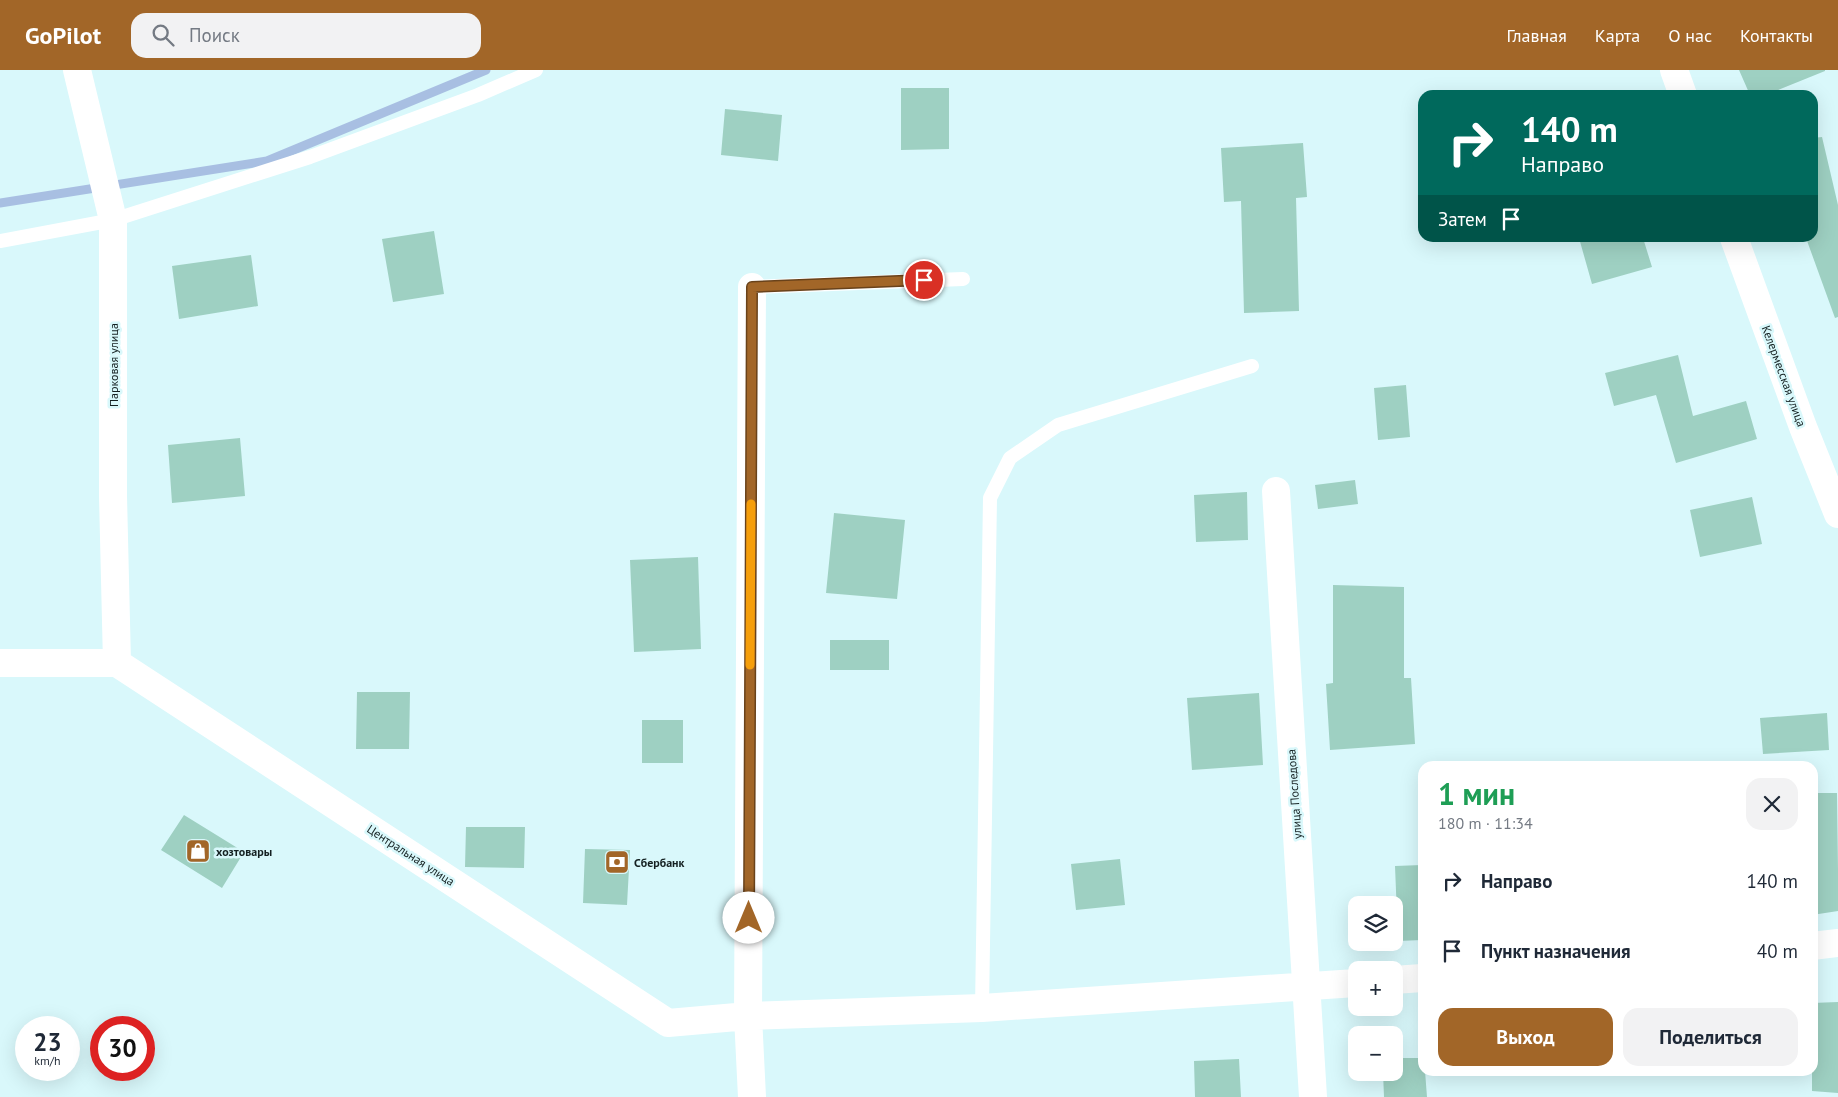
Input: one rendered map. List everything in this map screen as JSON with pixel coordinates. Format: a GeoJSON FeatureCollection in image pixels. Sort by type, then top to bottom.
{"type":"FeatureCollection","features":[{"type":"Feature","properties":{"kind":"street","name":"Парковая улица"},"geometry":{"type":"LineString","coordinates":[[77,70],[112,220],[113,486],[118,663]]}},
{"type":"Feature","properties":{"kind":"street"},"geometry":{"type":"LineString","coordinates":[[1674,70],[1681,90]]}},
{"type":"Feature","properties":{"kind":"street","name":"Келермесская улица"},"geometry":{"type":"LineString","coordinates":[[1735,242],[1802,426],[1838,514]]}},
{"type":"Feature","properties":{"kind":"street"},"geometry":{"type":"LineString","coordinates":[[752,287],[748,1016],[752,1097]]}},
{"type":"Feature","properties":{"kind":"street","name":"улица Последова"},"geometry":{"type":"LineString","coordinates":[[1276,491],[1313,1097]]}},
{"type":"Feature","properties":{"kind":"street"},"geometry":{"type":"LineString","coordinates":[[0,663],[118,663]]}},
{"type":"Feature","properties":{"kind":"street","name":"Центральная улица"},"geometry":{"type":"LineString","coordinates":[[118,663],[668,1023],[748,1016],[982,1008],[1348,984]]}},
{"type":"Feature","properties":{"kind":"street"},"geometry":{"type":"LineString","coordinates":[[1818,946],[1838,944]]}},
{"type":"Feature","properties":{"kind":"street"},"geometry":{"type":"LineString","coordinates":[[1403,979],[1418,978]]}},
{"type":"Feature","properties":{"kind":"lane"},"geometry":{"type":"LineString","coordinates":[[0,240],[112,220],[310,157],[478,95],[536,70]]}},
{"type":"Feature","properties":{"kind":"lane"},"geometry":{"type":"LineString","coordinates":[[752,287],[963,278]]}},
{"type":"Feature","properties":{"kind":"lane"},"geometry":{"type":"LineString","coordinates":[[982,1008],[990,498],[1010,458],[1058,425],[1252,366]]}},
{"type":"Feature","properties":{"kind":"building"},"geometry":{"type":"Polygon","coordinates":[[[1739,70],[1825,70],[1778,90],[1748,90],[1739,70]]]}},
{"type":"Feature","properties":{"kind":"building"},"geometry":{"type":"Polygon","coordinates":[[[901,88],[949,88],[949,149],[901,150],[901,88]]]}},
{"type":"Feature","properties":{"kind":"building"},"geometry":{"type":"Polygon","coordinates":[[[725,109],[782,115],[778,161],[721,155],[725,109]]]}},
{"type":"Feature","properties":{"kind":"building"},"geometry":{"type":"Polygon","coordinates":[[[1818,137],[1822,137],[1838,205],[1838,317],[1835,318],[1807,242],[1818,242],[1818,137]]]}},
{"type":"Feature","properties":{"kind":"building"},"geometry":{"type":"Polygon","coordinates":[[[1303,143],[1307,197],[1296,198],[1299,311],[1244,313],[1241,201],[1224,202],[1221,148],[1303,143]]]}},
{"type":"Feature","properties":{"kind":"building"},"geometry":{"type":"Polygon","coordinates":[[[434,231],[444,294],[393,302],[382,239],[434,231]]]}},
{"type":"Feature","properties":{"kind":"building"},"geometry":{"type":"Polygon","coordinates":[[[1580,242],[1644,242],[1652,267],[1592,284],[1580,242]]]}},
{"type":"Feature","properties":{"kind":"building"},"geometry":{"type":"Polygon","coordinates":[[[251,255],[258,306],[179,319],[172,266],[251,255]]]}},
{"type":"Feature","properties":{"kind":"building"},"geometry":{"type":"Polygon","coordinates":[[[1678,355],[1693,416],[1746,401],[1757,439],[1676,463],[1656,395],[1614,406],[1605,373],[1678,355]]]}},
{"type":"Feature","properties":{"kind":"building"},"geometry":{"type":"Polygon","coordinates":[[[1406,385],[1410,437],[1378,440],[1374,388],[1406,385]]]}},
{"type":"Feature","properties":{"kind":"building"},"geometry":{"type":"Polygon","coordinates":[[[240,438],[245,496],[172,503],[168,445],[240,438]]]}},
{"type":"Feature","properties":{"kind":"building"},"geometry":{"type":"Polygon","coordinates":[[[1355,480],[1358,504],[1318,509],[1315,485],[1355,480]]]}},
{"type":"Feature","properties":{"kind":"building"},"geometry":{"type":"Polygon","coordinates":[[[1247,492],[1248,540],[1196,542],[1194,495],[1247,492]]]}},
{"type":"Feature","properties":{"kind":"building"},"geometry":{"type":"Polygon","coordinates":[[[1752,497],[1762,544],[1700,557],[1690,510],[1752,497]]]}},
{"type":"Feature","properties":{"kind":"building"},"geometry":{"type":"Polygon","coordinates":[[[834,513],[905,520],[897,599],[826,593],[834,513]]]}},
{"type":"Feature","properties":{"kind":"building"},"geometry":{"type":"Polygon","coordinates":[[[698,557],[701,649],[634,652],[630,560],[698,557]]]}},
{"type":"Feature","properties":{"kind":"building"},"geometry":{"type":"Polygon","coordinates":[[[1333,585],[1404,587],[1404,678],[1411,678],[1415,744],[1330,750],[1326,684],[1333,683],[1333,585]]]}},
{"type":"Feature","properties":{"kind":"building"},"geometry":{"type":"Polygon","coordinates":[[[830,640],[889,640],[889,670],[830,670],[830,640]]]}},
{"type":"Feature","properties":{"kind":"building"},"geometry":{"type":"Polygon","coordinates":[[[357,692],[410,692],[409,749],[356,749],[357,692]]]}},
{"type":"Feature","properties":{"kind":"building"},"geometry":{"type":"Polygon","coordinates":[[[1259,693],[1263,765],[1192,770],[1187,698],[1259,693]]]}},
{"type":"Feature","properties":{"kind":"building"},"geometry":{"type":"Polygon","coordinates":[[[1827,713],[1829,750],[1763,754],[1760,718],[1827,713]]]}},
{"type":"Feature","properties":{"kind":"building"},"geometry":{"type":"Polygon","coordinates":[[[642,720],[683,720],[683,763],[642,763],[642,720]]]}},
{"type":"Feature","properties":{"kind":"building"},"geometry":{"type":"Polygon","coordinates":[[[1818,793],[1837,793],[1838,911],[1818,914],[1818,793]]]}},
{"type":"Feature","properties":{"kind":"building"},"geometry":{"type":"Polygon","coordinates":[[[184,815],[244,852],[222,888],[161,850],[184,815]]]}},
{"type":"Feature","properties":{"kind":"building"},"geometry":{"type":"Polygon","coordinates":[[[466,827],[525,827],[524,868],[465,867],[466,827]]]}},
{"type":"Feature","properties":{"kind":"building"},"geometry":{"type":"Polygon","coordinates":[[[585,849],[630,850],[627,905],[583,903],[585,849]]]}},
{"type":"Feature","properties":{"kind":"building"},"geometry":{"type":"Polygon","coordinates":[[[1120,859],[1125,905],[1076,910],[1071,864],[1120,859]]]}},
{"type":"Feature","properties":{"kind":"building"},"geometry":{"type":"Polygon","coordinates":[[[1418,865],[1418,940],[1403,941],[1403,896],[1396,896],[1395,866],[1418,865]]]}},
{"type":"Feature","properties":{"kind":"building"},"geometry":{"type":"Polygon","coordinates":[[[1838,1002],[1838,1093],[1812,1091],[1812,1076],[1818,1076],[1818,1003],[1838,1002]]]}},
{"type":"Feature","properties":{"kind":"building"},"geometry":{"type":"Polygon","coordinates":[[[1403,1058],[1418,1058],[1418,1076],[1425,1076],[1427,1097],[1384,1097],[1383,1081],[1403,1081],[1403,1058]]]}},
{"type":"Feature","properties":{"kind":"building"},"geometry":{"type":"Polygon","coordinates":[[[1239,1059],[1241,1097],[1195,1097],[1194,1061],[1239,1059]]]}},
{"type":"Feature","properties":{"kind":"waterway"},"geometry":{"type":"LineString","coordinates":[[0,203],[267,161],[486,70]]}},
{"type":"Feature","properties":{"kind":"slow traffic"},"geometry":{"type":"LineString","coordinates":[[750,665],[751,504]]}},
{"type":"Feature","properties":{"kind":"place","name":"хозтовары"},"geometry":{"type":"Point","coordinates":[198,851]}},
{"type":"Feature","properties":{"kind":"place","name":"Сбербанк"},"geometry":{"type":"Point","coordinates":[617,862]}},
{"type":"Feature","properties":{"kind":"route"},"geometry":{"type":"LineString","coordinates":[[749,918],[752,287],[924,280]]}}]}
